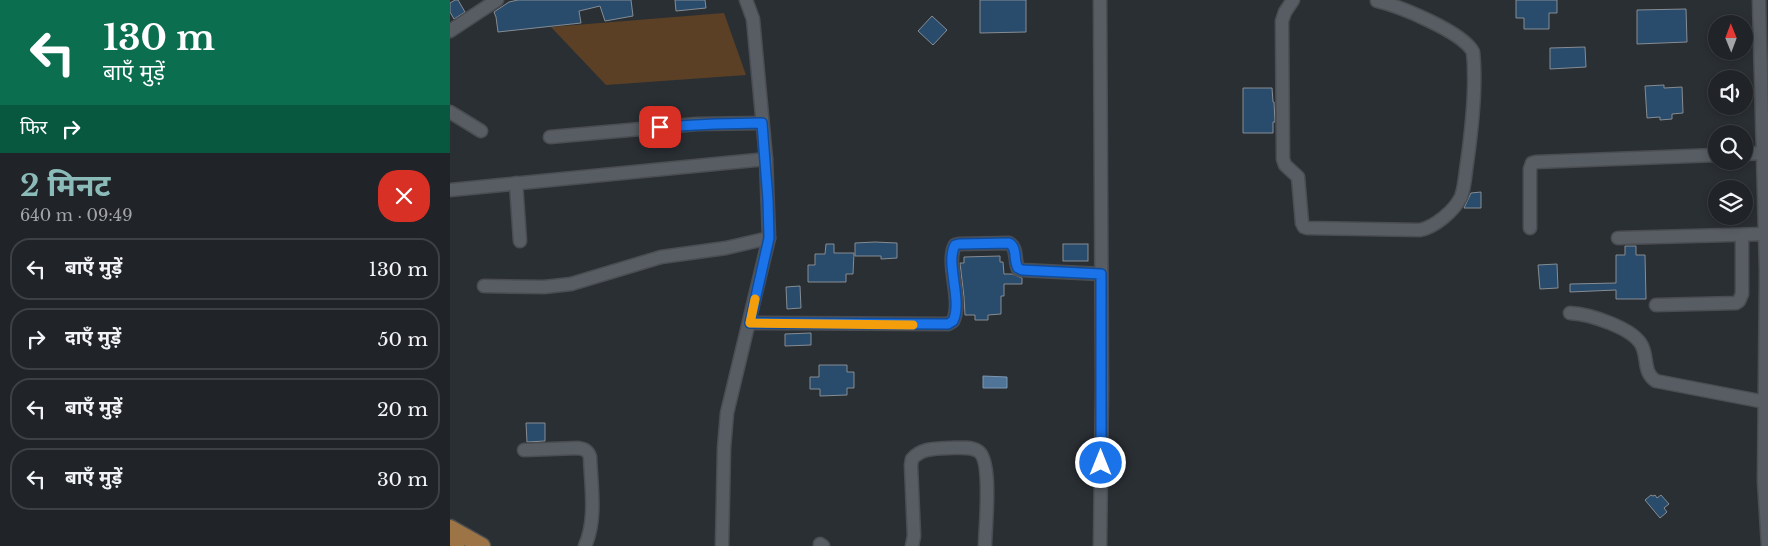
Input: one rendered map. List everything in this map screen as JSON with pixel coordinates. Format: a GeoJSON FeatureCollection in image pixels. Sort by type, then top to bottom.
{"type":"FeatureCollection","features":[{"type":"Feature","properties":{"kind":"main road"},"geometry":{"type":"LineString","coordinates":[[450,528],[482,546]]}},
{"type":"Feature","properties":{"kind":"main road"},"geometry":{"type":"LineString","coordinates":[[450,542],[456,546]]}},
{"type":"Feature","properties":{"kind":"street"},"geometry":{"type":"LineString","coordinates":[[450,31],[498,0]]}},
{"type":"Feature","properties":{"kind":"street"},"geometry":{"type":"LineString","coordinates":[[722,546],[724,448],[727,413],[769,238],[766,159],[752,18],[746,0]]}},
{"type":"Feature","properties":{"kind":"street"},"geometry":{"type":"LineString","coordinates":[[1100,0],[1100,546]]}},
{"type":"Feature","properties":{"kind":"street"},"geometry":{"type":"LineString","coordinates":[[1293,0],[1285,12],[1282,21],[1283,159],[1285,165],[1298,176],[1302,223],[1304,227],[1420,230],[1433,226],[1450,211],[1457,203],[1462,192],[1469,148],[1473,52],[1471,48],[1455,36],[1403,8],[1377,0],[1364,0]]}},
{"type":"Feature","properties":{"kind":"street"},"geometry":{"type":"LineString","coordinates":[[1759,0],[1767,272],[1764,481],[1768,546]]}},
{"type":"Feature","properties":{"kind":"street"},"geometry":{"type":"LineString","coordinates":[[450,112],[481,131]]}},
{"type":"Feature","properties":{"kind":"street"},"geometry":{"type":"LineString","coordinates":[[550,138],[697,124],[762,123]]}},
{"type":"Feature","properties":{"kind":"street"},"geometry":{"type":"LineString","coordinates":[[1753,154],[1763,153]]}},
{"type":"Feature","properties":{"kind":"street"},"geometry":{"type":"LineString","coordinates":[[1530,228],[1530,169],[1532,163],[1708,155]]}},
{"type":"Feature","properties":{"kind":"street"},"geometry":{"type":"LineString","coordinates":[[450,190],[766,159]]}},
{"type":"Feature","properties":{"kind":"street"},"geometry":{"type":"LineString","coordinates":[[516,183],[520,241]]}},
{"type":"Feature","properties":{"kind":"street"},"geometry":{"type":"LineString","coordinates":[[1618,238],[1765,234]]}},
{"type":"Feature","properties":{"kind":"street"},"geometry":{"type":"LineString","coordinates":[[1656,304],[1736,303],[1739,301],[1742,294],[1742,235]]}},
{"type":"Feature","properties":{"kind":"street"},"geometry":{"type":"LineString","coordinates":[[484,286],[544,287],[572,284],[661,257],[726,248],[769,238]]}},
{"type":"Feature","properties":{"kind":"street"},"geometry":{"type":"LineString","coordinates":[[750,323],[948,324],[953,321],[956,310],[952,254],[955,245],[959,244],[1009,243],[1014,248],[1016,265],[1022,270],[1101,274]]}},
{"type":"Feature","properties":{"kind":"street"},"geometry":{"type":"LineString","coordinates":[[1570,313],[1585,314],[1602,320],[1638,338],[1645,352],[1649,374],[1656,380],[1765,402]]}},
{"type":"Feature","properties":{"kind":"street"},"geometry":{"type":"LineString","coordinates":[[524,450],[578,448],[588,452],[590,457],[592,520],[591,530],[585,546]]}},
{"type":"Feature","properties":{"kind":"street"},"geometry":{"type":"LineString","coordinates":[[912,546],[914,536],[912,459],[923,451],[956,448],[971,448],[980,452],[984,458],[987,483],[985,546]]}},
{"type":"Feature","properties":{"kind":"shaded area"},"geometry":{"type":"Polygon","coordinates":[[[724,13],[746,75],[606,85],[551,27],[724,13]]]}},
{"type":"Feature","properties":{"kind":"water"},"geometry":{"type":"Polygon","coordinates":[[[983,376],[1007,377],[1007,388],[983,388],[983,376]]]}},
{"type":"Feature","properties":{"kind":"building"},"geometry":{"type":"Polygon","coordinates":[[[458,0],[465,12],[454,19],[450,12],[450,3],[458,0]]]}},
{"type":"Feature","properties":{"kind":"building"},"geometry":{"type":"Polygon","coordinates":[[[518,0],[631,0],[633,16],[605,21],[600,6],[579,11],[581,23],[498,32],[494,12],[509,2],[518,0]]]}},
{"type":"Feature","properties":{"kind":"building"},"geometry":{"type":"Polygon","coordinates":[[[675,0],[705,0],[706,8],[676,11],[675,0]]]}},
{"type":"Feature","properties":{"kind":"building"},"geometry":{"type":"Polygon","coordinates":[[[980,0],[1026,0],[1026,32],[980,33],[980,0]]]}},
{"type":"Feature","properties":{"kind":"building"},"geometry":{"type":"Polygon","coordinates":[[[1516,0],[1557,0],[1557,13],[1549,13],[1549,29],[1524,29],[1524,18],[1516,18],[1516,0]]]}},
{"type":"Feature","properties":{"kind":"building"},"geometry":{"type":"Polygon","coordinates":[[[1686,9],[1687,42],[1637,44],[1637,10],[1686,9]]]}},
{"type":"Feature","properties":{"kind":"building"},"geometry":{"type":"Polygon","coordinates":[[[932,16],[947,30],[933,45],[918,31],[932,16]]]}},
{"type":"Feature","properties":{"kind":"building"},"geometry":{"type":"Polygon","coordinates":[[[1585,47],[1586,67],[1550,69],[1550,48],[1585,47]]]}},
{"type":"Feature","properties":{"kind":"building"},"geometry":{"type":"Polygon","coordinates":[[[1664,85],[1664,88],[1682,87],[1683,113],[1672,114],[1672,119],[1660,120],[1660,117],[1647,118],[1645,86],[1664,85]]]}},
{"type":"Feature","properties":{"kind":"building"},"geometry":{"type":"Polygon","coordinates":[[[1243,88],[1272,88],[1275,122],[1273,122],[1273,133],[1243,133],[1243,88]]]}},
{"type":"Feature","properties":{"kind":"building"},"geometry":{"type":"Polygon","coordinates":[[[1481,192],[1481,208],[1464,208],[1471,193],[1481,192]]]}},
{"type":"Feature","properties":{"kind":"building"},"geometry":{"type":"Polygon","coordinates":[[[855,243],[897,243],[897,258],[881,259],[881,256],[855,256],[855,243]]]}},
{"type":"Feature","properties":{"kind":"building"},"geometry":{"type":"Polygon","coordinates":[[[826,244],[834,244],[834,253],[854,253],[853,274],[846,274],[846,282],[808,282],[808,265],[815,265],[815,254],[825,254],[826,244]]]}},
{"type":"Feature","properties":{"kind":"building"},"geometry":{"type":"Polygon","coordinates":[[[1063,244],[1088,244],[1088,261],[1063,261],[1063,244]]]}},
{"type":"Feature","properties":{"kind":"building"},"geometry":{"type":"Polygon","coordinates":[[[1625,246],[1636,246],[1636,255],[1645,255],[1646,299],[1616,299],[1616,290],[1570,292],[1570,284],[1616,283],[1616,255],[1625,255],[1625,246]]]}},
{"type":"Feature","properties":{"kind":"building"},"geometry":{"type":"Polygon","coordinates":[[[1000,256],[1000,262],[1003,262],[1004,274],[1012,274],[1022,278],[1022,284],[1004,284],[1004,296],[1001,296],[1001,314],[988,315],[988,320],[975,320],[975,315],[965,315],[960,263],[964,263],[964,257],[1000,256]]]}},
{"type":"Feature","properties":{"kind":"building"},"geometry":{"type":"Polygon","coordinates":[[[1557,264],[1558,288],[1540,289],[1538,265],[1557,264]]]}},
{"type":"Feature","properties":{"kind":"building"},"geometry":{"type":"Polygon","coordinates":[[[800,286],[801,308],[787,309],[786,287],[800,286]]]}},
{"type":"Feature","properties":{"kind":"building"},"geometry":{"type":"Polygon","coordinates":[[[811,333],[811,345],[785,346],[785,334],[811,333]]]}},
{"type":"Feature","properties":{"kind":"building"},"geometry":{"type":"Polygon","coordinates":[[[819,365],[847,365],[847,372],[854,372],[854,388],[847,388],[847,395],[820,396],[820,389],[810,389],[810,377],[819,377],[819,365]]]}},
{"type":"Feature","properties":{"kind":"building"},"geometry":{"type":"Polygon","coordinates":[[[526,423],[545,423],[545,441],[527,442],[526,423]]]}},
{"type":"Feature","properties":{"kind":"building"},"geometry":{"type":"Polygon","coordinates":[[[1651,495],[1655,495],[1657,498],[1661,495],[1669,504],[1664,508],[1667,512],[1660,518],[1645,500],[1651,495]]]}},
{"type":"Feature","properties":{"kind":"slow traffic"},"geometry":{"type":"LineString","coordinates":[[755,299],[750,323],[913,325]]}},
{"type":"Feature","properties":{"kind":"route"},"geometry":{"type":"LineString","coordinates":[[660,127],[697,124],[762,123],[766,159],[769,238],[750,323],[948,324],[953,321],[956,310],[952,254],[955,245],[959,244],[1009,243],[1014,248],[1016,265],[1022,270],[1101,274],[1101,463]]}}]}
